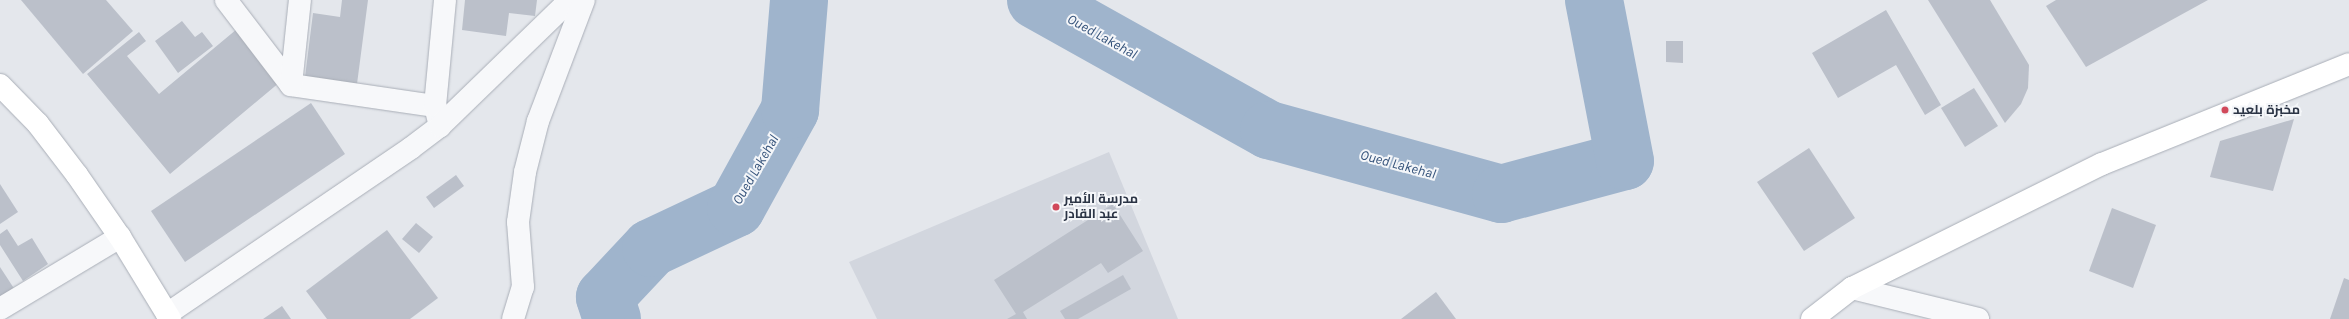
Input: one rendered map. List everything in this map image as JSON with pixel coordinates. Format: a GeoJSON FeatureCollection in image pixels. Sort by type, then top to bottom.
{"type":"FeatureCollection","features":[{"type":"Feature","properties":{"kind":"main road"},"geometry":{"type":"LineString","coordinates":[[1812,319],[1852,288],[2102,164],[2349,64]]}},
{"type":"Feature","properties":{"kind":"main road"},"geometry":{"type":"LineString","coordinates":[[0,85],[42,130],[77,175],[120,237],[168,316]]}},
{"type":"Feature","properties":{"kind":"street"},"geometry":{"type":"LineString","coordinates":[[226,0],[291,85],[438,116]]}},
{"type":"Feature","properties":{"kind":"street"},"geometry":{"type":"LineString","coordinates":[[291,85],[300,0]]}},
{"type":"Feature","properties":{"kind":"street"},"geometry":{"type":"LineString","coordinates":[[438,116],[445,0]]}},
{"type":"Feature","properties":{"kind":"street"},"geometry":{"type":"LineString","coordinates":[[168,316],[411,148],[438,116],[570,0]]}},
{"type":"Feature","properties":{"kind":"street"},"geometry":{"type":"LineString","coordinates":[[513,319],[523,287],[518,222],[525,172],[538,121],[584,0]]}},
{"type":"Feature","properties":{"kind":"street"},"geometry":{"type":"LineString","coordinates":[[0,309],[120,237]]}},
{"type":"Feature","properties":{"kind":"street"},"geometry":{"type":"LineString","coordinates":[[1852,288],[1978,319]]}},
{"type":"Feature","properties":{"kind":"shaded area","name":"مدرسة الأمير عبد القادر"},"geometry":{"type":"Polygon","coordinates":[[[1109,152],[1178,319],[877,319],[849,262],[1109,152]]]}},
{"type":"Feature","properties":{"kind":"building"},"geometry":{"type":"Polygon","coordinates":[[[21,0],[106,0],[133,31],[83,74],[21,0]]]}},
{"type":"Feature","properties":{"kind":"building"},"geometry":{"type":"Polygon","coordinates":[[[342,0],[368,0],[357,84],[305,77],[313,13],[340,17],[342,0]]]}},
{"type":"Feature","properties":{"kind":"building"},"geometry":{"type":"Polygon","coordinates":[[[465,0],[537,0],[535,16],[509,13],[506,36],[462,30],[465,0]]]}},
{"type":"Feature","properties":{"kind":"building"},"geometry":{"type":"Polygon","coordinates":[[[1928,0],[1990,0],[2029,65],[2028,88],[2021,104],[2005,123],[1928,0]]]}},
{"type":"Feature","properties":{"kind":"building"},"geometry":{"type":"Polygon","coordinates":[[[2056,0],[2208,0],[2086,67],[2046,6],[2056,0]]]}},
{"type":"Feature","properties":{"kind":"building"},"geometry":{"type":"Polygon","coordinates":[[[1886,10],[1941,105],[1925,115],[1896,65],[1838,98],[1812,53],[1886,10]]]}},
{"type":"Feature","properties":{"kind":"building"},"geometry":{"type":"Polygon","coordinates":[[[182,21],[195,37],[202,32],[213,46],[178,73],[155,41],[182,21]]]}},
{"type":"Feature","properties":{"kind":"building"},"geometry":{"type":"Polygon","coordinates":[[[237,29],[280,82],[170,174],[87,74],[139,32],[146,41],[127,56],[159,94],[237,29]]]}},
{"type":"Feature","properties":{"kind":"building"},"geometry":{"type":"Polygon","coordinates":[[[1666,41],[1683,41],[1683,63],[1666,62],[1666,41]]]}},
{"type":"Feature","properties":{"kind":"building"},"geometry":{"type":"Polygon","coordinates":[[[1974,88],[1998,126],[1965,147],[1941,108],[1974,88]]]}},
{"type":"Feature","properties":{"kind":"building"},"geometry":{"type":"Polygon","coordinates":[[[311,103],[345,154],[185,262],[151,211],[311,103]]]}},
{"type":"Feature","properties":{"kind":"building"},"geometry":{"type":"Polygon","coordinates":[[[2294,119],[2273,191],[2210,177],[2220,141],[2294,119]]]}},
{"type":"Feature","properties":{"kind":"building"},"geometry":{"type":"Polygon","coordinates":[[[1809,148],[1855,218],[1804,251],[1757,182],[1809,148]]]}},
{"type":"Feature","properties":{"kind":"building"},"geometry":{"type":"Polygon","coordinates":[[[456,175],[464,186],[434,208],[426,197],[456,175]]]}},
{"type":"Feature","properties":{"kind":"building"},"geometry":{"type":"Polygon","coordinates":[[[0,184],[18,212],[0,224],[0,184]]]}},
{"type":"Feature","properties":{"kind":"building"},"geometry":{"type":"Polygon","coordinates":[[[1113,204],[1143,251],[1108,273],[1101,263],[1023,312],[1027,319],[1007,319],[1016,314],[994,280],[1113,204]]]}},
{"type":"Feature","properties":{"kind":"building"},"geometry":{"type":"Polygon","coordinates":[[[2112,208],[2156,225],[2133,288],[2089,271],[2112,208]]]}},
{"type":"Feature","properties":{"kind":"building"},"geometry":{"type":"Polygon","coordinates":[[[416,223],[433,237],[419,253],[402,239],[416,223]]]}},
{"type":"Feature","properties":{"kind":"building"},"geometry":{"type":"Polygon","coordinates":[[[7,229],[18,246],[32,238],[48,264],[23,281],[0,245],[0,234],[7,229]]]}},
{"type":"Feature","properties":{"kind":"building"},"geometry":{"type":"Polygon","coordinates":[[[387,230],[438,298],[410,319],[327,319],[306,291],[387,230]]]}},
{"type":"Feature","properties":{"kind":"building"},"geometry":{"type":"Polygon","coordinates":[[[0,267],[17,293],[0,304],[0,267]]]}},
{"type":"Feature","properties":{"kind":"building"},"geometry":{"type":"Polygon","coordinates":[[[1123,275],[1131,289],[1078,319],[1065,319],[1060,311],[1123,275]]]}},
{"type":"Feature","properties":{"kind":"building"},"geometry":{"type":"Polygon","coordinates":[[[2344,278],[2349,280],[2349,319],[2330,319],[2344,278]]]}},
{"type":"Feature","properties":{"kind":"building"},"geometry":{"type":"Polygon","coordinates":[[[1436,292],[1456,319],[1401,319],[1436,292]]]}},
{"type":"Feature","properties":{"kind":"building"},"geometry":{"type":"Polygon","coordinates":[[[282,306],[291,319],[263,319],[282,306]]]}},
{"type":"Feature","properties":{"kind":"waterway","name":"Oued Lakehal"},"geometry":{"type":"LineString","coordinates":[[612,319],[605,297],[651,248],[736,208],[790,110],[799,0]]}},
{"type":"Feature","properties":{"kind":"waterway","name":"Oued Lakehal"},"geometry":{"type":"LineString","coordinates":[[1036,0],[1269,130],[1501,194],[1625,161],[1594,0]]}},
{"type":"Feature","properties":{"kind":"place","name":"مخبزة بلعيد"},"geometry":{"type":"Point","coordinates":[2225,110]}},
{"type":"Feature","properties":{"kind":"place","name":"مدرسة الأمير عبد القادر"},"geometry":{"type":"Point","coordinates":[1056,207]}}]}
